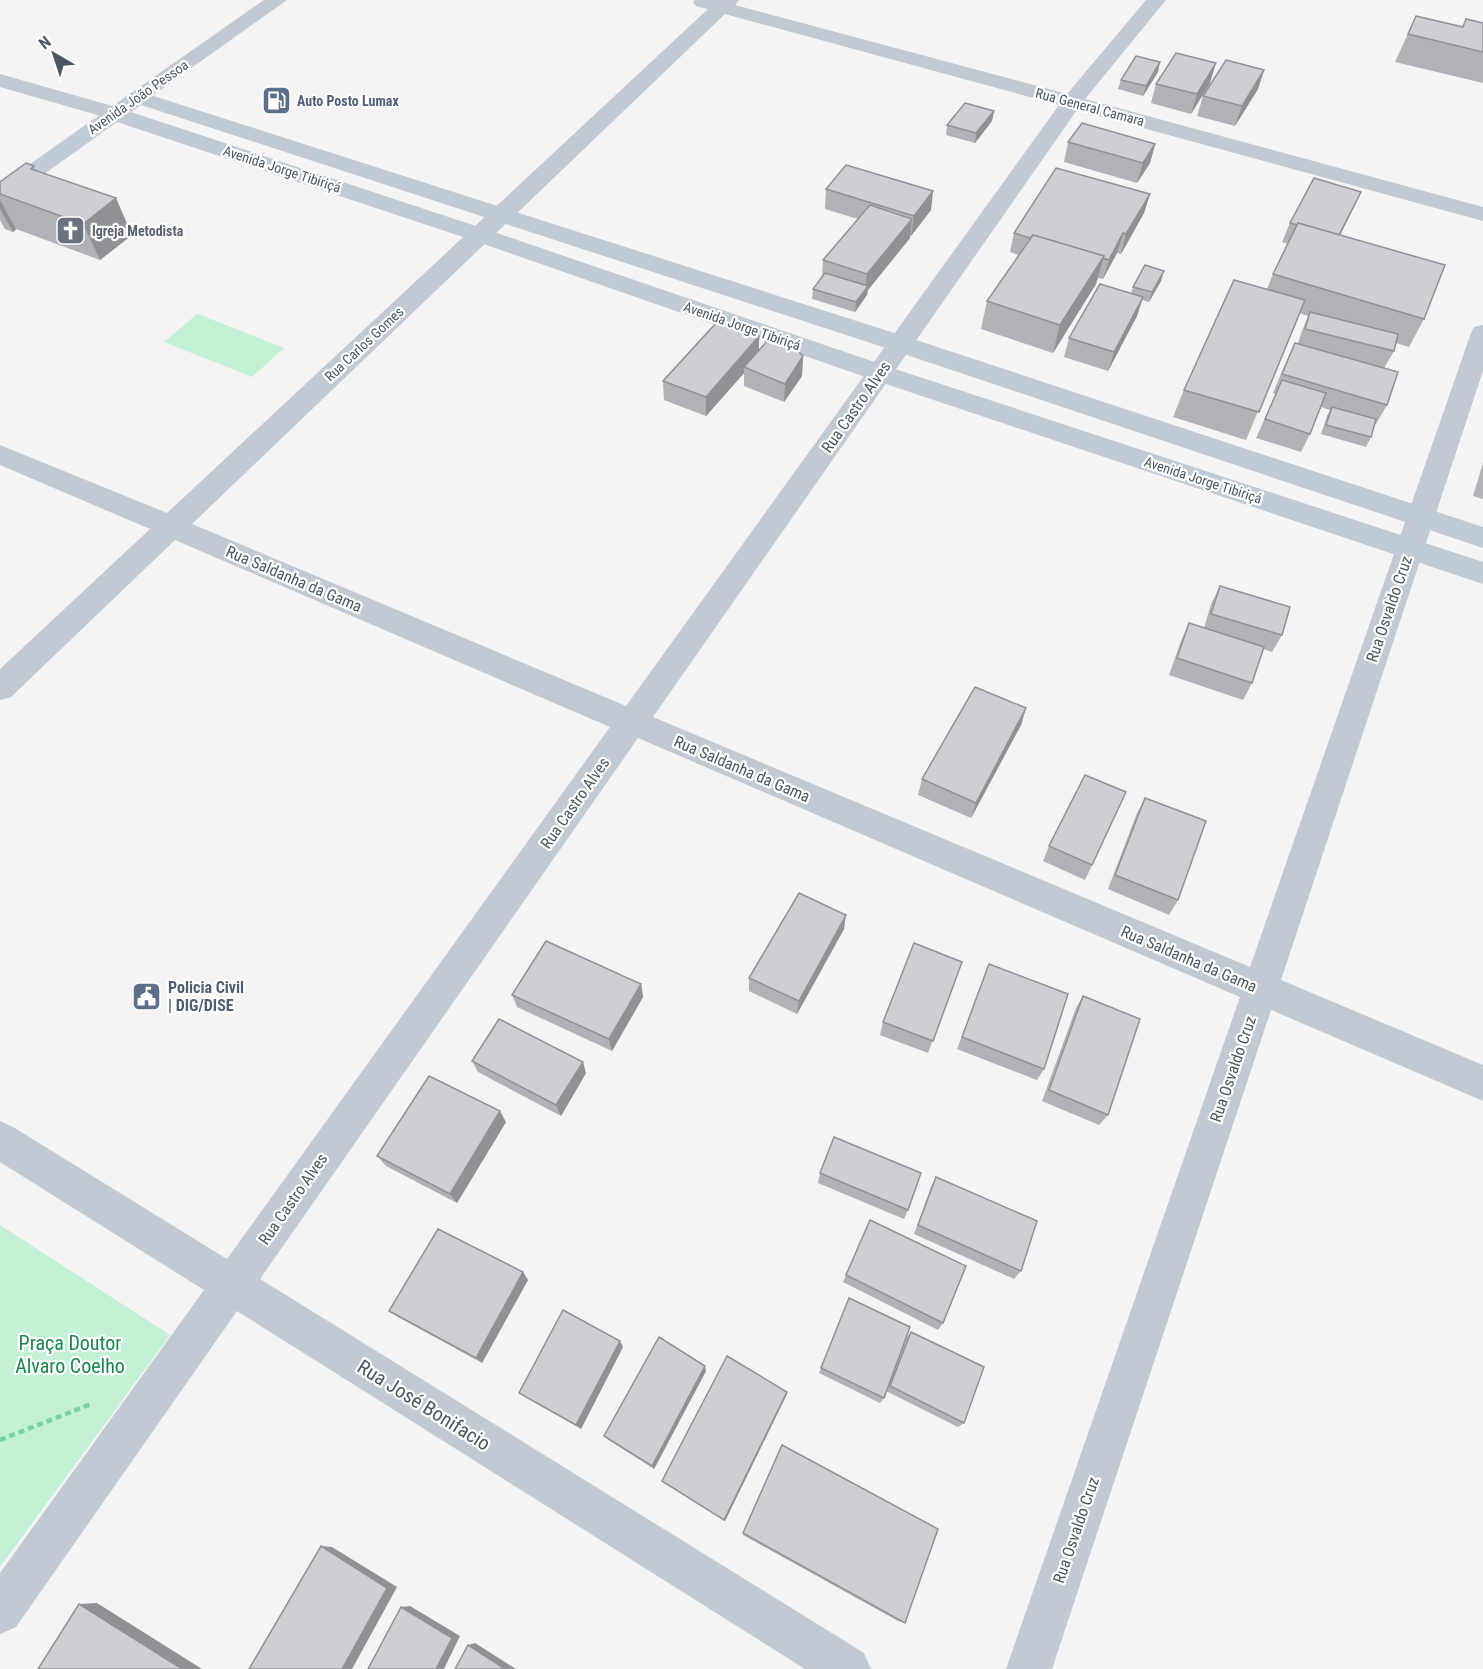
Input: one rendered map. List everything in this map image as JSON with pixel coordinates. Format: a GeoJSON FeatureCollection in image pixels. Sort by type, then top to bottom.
{"type":"FeatureCollection","features":[{"type":"Feature","properties":{"kind":"street","name":"Avenida João Pessoa"},"geometry":{"type":"LineString","coordinates":[[0,195],[277,0]]}},
{"type":"Feature","properties":{"kind":"street","name":"Rua General Camara"},"geometry":{"type":"LineString","coordinates":[[696,0],[725,3],[1072,102],[1483,214]]}},
{"type":"Feature","properties":{"kind":"street","name":"Rua Castro Alves"},"geometry":{"type":"LineString","coordinates":[[0,1611],[1072,102],[1156,0]]}},
{"type":"Feature","properties":{"kind":"street","name":"Rua Carlos Gomes"},"geometry":{"type":"LineString","coordinates":[[0,688],[725,3]]}},
{"type":"Feature","properties":{"kind":"street","name":"Avenida Jorge Tibiriçá"},"geometry":{"type":"LineString","coordinates":[[0,80],[115,114],[480,235],[880,373],[1415,533],[1483,538]]}},
{"type":"Feature","properties":{"kind":"street","name":"Avenida Jorge Tibiriçá"},"geometry":{"type":"LineString","coordinates":[[138,97],[503,213],[901,344],[1415,533],[1483,573]]}},
{"type":"Feature","properties":{"kind":"street","name":"Rua Osvaldo Cruz"},"geometry":{"type":"LineString","coordinates":[[1029,1669],[1483,333]]}},
{"type":"Feature","properties":{"kind":"street","name":"Rua Saldanha da Gama"},"geometry":{"type":"LineString","coordinates":[[0,454],[1483,1083]]}},
{"type":"Feature","properties":{"kind":"street","name":"Rua José Bonifacio"},"geometry":{"type":"LineString","coordinates":[[0,1140],[848,1669]]}},
{"type":"Feature","properties":{"kind":"path"},"geometry":{"type":"LineString","coordinates":[[0,1440],[96,1402]]}},
{"type":"Feature","properties":{"kind":"green space"},"geometry":{"type":"Polygon","coordinates":[[[197,314],[284,348],[252,377],[164,342],[197,314]]]}},
{"type":"Feature","properties":{"kind":"green space","name":"Praça Doutor Alvaro Coelho"},"geometry":{"type":"Polygon","coordinates":[[[0,1225],[170,1335],[0,1567],[0,1225]]]}},
{"type":"Feature","properties":{"kind":"building"},"geometry":{"type":"Polygon","coordinates":[[[1416,16],[1463,27],[1466,19],[1483,23],[1483,52],[1408,34],[1416,16]]]}},
{"type":"Feature","properties":{"kind":"building"},"geometry":{"type":"Polygon","coordinates":[[[1176,53],[1216,63],[1197,94],[1156,84],[1176,53]]]}},
{"type":"Feature","properties":{"kind":"building"},"geometry":{"type":"Polygon","coordinates":[[[1136,56],[1160,62],[1146,86],[1121,80],[1136,56]]]}},
{"type":"Feature","properties":{"kind":"building"},"geometry":{"type":"Polygon","coordinates":[[[1226,60],[1264,70],[1242,106],[1203,96],[1226,60]]]}},
{"type":"Feature","properties":{"kind":"building"},"geometry":{"type":"Polygon","coordinates":[[[965,103],[994,111],[976,133],[947,125],[965,103]]]}},
{"type":"Feature","properties":{"kind":"building"},"geometry":{"type":"Polygon","coordinates":[[[1082,123],[1155,144],[1143,163],[1068,142],[1082,123]]]}},
{"type":"Feature","properties":{"kind":"building"},"geometry":{"type":"Polygon","coordinates":[[[26,163],[34,166],[31,169],[116,198],[83,224],[0,194],[0,182],[26,163]]]}},
{"type":"Feature","properties":{"kind":"building"},"geometry":{"type":"Polygon","coordinates":[[[846,165],[933,191],[914,216],[826,189],[846,165]]]}},
{"type":"Feature","properties":{"kind":"building"},"geometry":{"type":"Polygon","coordinates":[[[1056,168],[1150,194],[1126,234],[1123,233],[1109,260],[1103,258],[1104,256],[1033,235],[1030,238],[1014,233],[1056,168]]]}},
{"type":"Feature","properties":{"kind":"building"},"geometry":{"type":"Polygon","coordinates":[[[1314,178],[1361,192],[1339,235],[1298,223],[1297,225],[1290,223],[1314,178]]]}},
{"type":"Feature","properties":{"kind":"building"},"geometry":{"type":"Polygon","coordinates":[[[870,205],[912,219],[867,274],[823,260],[870,205]]]}},
{"type":"Feature","properties":{"kind":"building"},"geometry":{"type":"Polygon","coordinates":[[[1298,223],[1445,265],[1424,319],[1273,274],[1298,223]]]}},
{"type":"Feature","properties":{"kind":"building"},"geometry":{"type":"Polygon","coordinates":[[[1033,235],[1104,256],[1060,325],[987,301],[1033,235]]]}},
{"type":"Feature","properties":{"kind":"building"},"geometry":{"type":"Polygon","coordinates":[[[1145,265],[1164,271],[1152,292],[1133,287],[1145,265]]]}},
{"type":"Feature","properties":{"kind":"building"},"geometry":{"type":"Polygon","coordinates":[[[825,273],[868,286],[856,302],[813,289],[825,273]]]}},
{"type":"Feature","properties":{"kind":"building"},"geometry":{"type":"Polygon","coordinates":[[[1234,280],[1305,300],[1259,412],[1184,390],[1234,280]]]}},
{"type":"Feature","properties":{"kind":"building"},"geometry":{"type":"Polygon","coordinates":[[[1100,284],[1143,297],[1114,352],[1069,338],[1100,284]]]}},
{"type":"Feature","properties":{"kind":"building"},"geometry":{"type":"Polygon","coordinates":[[[1310,312],[1398,334],[1394,351],[1305,329],[1310,312]]]}},
{"type":"Feature","properties":{"kind":"building"},"geometry":{"type":"Polygon","coordinates":[[[718,321],[759,336],[706,397],[663,381],[718,321]]]}},
{"type":"Feature","properties":{"kind":"building"},"geometry":{"type":"Polygon","coordinates":[[[769,339],[803,356],[785,384],[744,367],[769,339]]]}},
{"type":"Feature","properties":{"kind":"building"},"geometry":{"type":"Polygon","coordinates":[[[1295,343],[1398,372],[1387,405],[1282,374],[1295,343]]]}},
{"type":"Feature","properties":{"kind":"building"},"geometry":{"type":"Polygon","coordinates":[[[1282,380],[1326,393],[1310,434],[1265,419],[1282,380]]]}},
{"type":"Feature","properties":{"kind":"building"},"geometry":{"type":"Polygon","coordinates":[[[1332,407],[1376,419],[1371,437],[1326,425],[1332,407]]]}},
{"type":"Feature","properties":{"kind":"building"},"geometry":{"type":"Polygon","coordinates":[[[1220,586],[1290,607],[1282,635],[1211,614],[1220,586]]]}},
{"type":"Feature","properties":{"kind":"building"},"geometry":{"type":"Polygon","coordinates":[[[1189,623],[1264,647],[1252,683],[1177,658],[1189,623]]]}},
{"type":"Feature","properties":{"kind":"building"},"geometry":{"type":"Polygon","coordinates":[[[975,687],[1026,708],[976,803],[922,779],[975,687]]]}},
{"type":"Feature","properties":{"kind":"building"},"geometry":{"type":"Polygon","coordinates":[[[1085,775],[1126,792],[1092,865],[1049,846],[1085,775]]]}},
{"type":"Feature","properties":{"kind":"building"},"geometry":{"type":"Polygon","coordinates":[[[1145,798],[1206,821],[1178,900],[1115,875],[1145,798]]]}},
{"type":"Feature","properties":{"kind":"building"},"geometry":{"type":"Polygon","coordinates":[[[799,893],[846,915],[799,1001],[749,978],[799,893]]]}},
{"type":"Feature","properties":{"kind":"building"},"geometry":{"type":"Polygon","coordinates":[[[546,941],[641,984],[609,1039],[512,995],[546,941]]]}},
{"type":"Feature","properties":{"kind":"building"},"geometry":{"type":"Polygon","coordinates":[[[914,943],[962,962],[933,1041],[883,1022],[914,943]]]}},
{"type":"Feature","properties":{"kind":"building"},"geometry":{"type":"Polygon","coordinates":[[[989,964],[1068,994],[1044,1069],[962,1037],[989,964]]]}},
{"type":"Feature","properties":{"kind":"building"},"geometry":{"type":"Polygon","coordinates":[[[1083,996],[1140,1019],[1108,1115],[1049,1090],[1083,996]]]}},
{"type":"Feature","properties":{"kind":"building"},"geometry":{"type":"Polygon","coordinates":[[[499,1019],[583,1062],[556,1105],[472,1061],[499,1019]]]}},
{"type":"Feature","properties":{"kind":"building"},"geometry":{"type":"Polygon","coordinates":[[[429,1076],[500,1111],[450,1194],[377,1156],[429,1076]]]}},
{"type":"Feature","properties":{"kind":"building"},"geometry":{"type":"Polygon","coordinates":[[[834,1137],[921,1173],[908,1210],[820,1173],[834,1137]]]}},
{"type":"Feature","properties":{"kind":"building"},"geometry":{"type":"Polygon","coordinates":[[[936,1177],[1037,1221],[1021,1271],[918,1225],[936,1177]]]}},
{"type":"Feature","properties":{"kind":"building"},"geometry":{"type":"Polygon","coordinates":[[[870,1220],[966,1266],[943,1323],[846,1275],[870,1220]]]}},
{"type":"Feature","properties":{"kind":"building"},"geometry":{"type":"Polygon","coordinates":[[[438,1229],[523,1272],[476,1358],[389,1311],[438,1229]]]}},
{"type":"Feature","properties":{"kind":"building"},"geometry":{"type":"Polygon","coordinates":[[[849,1298],[910,1327],[884,1398],[821,1368],[849,1298]]]}},
{"type":"Feature","properties":{"kind":"building"},"geometry":{"type":"Polygon","coordinates":[[[563,1310],[620,1341],[576,1425],[519,1393],[563,1310]]]}},
{"type":"Feature","properties":{"kind":"building"},"geometry":{"type":"Polygon","coordinates":[[[911,1332],[984,1367],[964,1423],[890,1386],[911,1332]]]}},
{"type":"Feature","properties":{"kind":"building"},"geometry":{"type":"Polygon","coordinates":[[[659,1337],[705,1366],[652,1466],[604,1436],[659,1337]]]}},
{"type":"Feature","properties":{"kind":"building"},"geometry":{"type":"Polygon","coordinates":[[[727,1356],[787,1392],[724,1520],[662,1481],[727,1356]]]}},
{"type":"Feature","properties":{"kind":"building"},"geometry":{"type":"Polygon","coordinates":[[[782,1445],[938,1529],[905,1623],[743,1533],[782,1445]]]}},
{"type":"Feature","properties":{"kind":"building"},"geometry":{"type":"Polygon","coordinates":[[[321,1546],[387,1588],[342,1669],[249,1669],[321,1546]]]}},
{"type":"Feature","properties":{"kind":"building"},"geometry":{"type":"Polygon","coordinates":[[[79,1604],[182,1669],[38,1669],[79,1604]]]}},
{"type":"Feature","properties":{"kind":"building"},"geometry":{"type":"Polygon","coordinates":[[[401,1607],[452,1638],[436,1669],[368,1669],[401,1607]]]}},
{"type":"Feature","properties":{"kind":"building"},"geometry":{"type":"Polygon","coordinates":[[[468,1645],[505,1669],[455,1669],[468,1645]]]}},
{"type":"Feature","properties":{"kind":"place","name":"Auto Posto Lumax"},"geometry":{"type":"Point","coordinates":[276,101]}},
{"type":"Feature","properties":{"kind":"place","name":"Igreja Metodista"},"geometry":{"type":"Point","coordinates":[71,231]}},
{"type":"Feature","properties":{"kind":"place","name":"Policia Civil | DIG/DISE"},"geometry":{"type":"Point","coordinates":[147,996]}}]}
